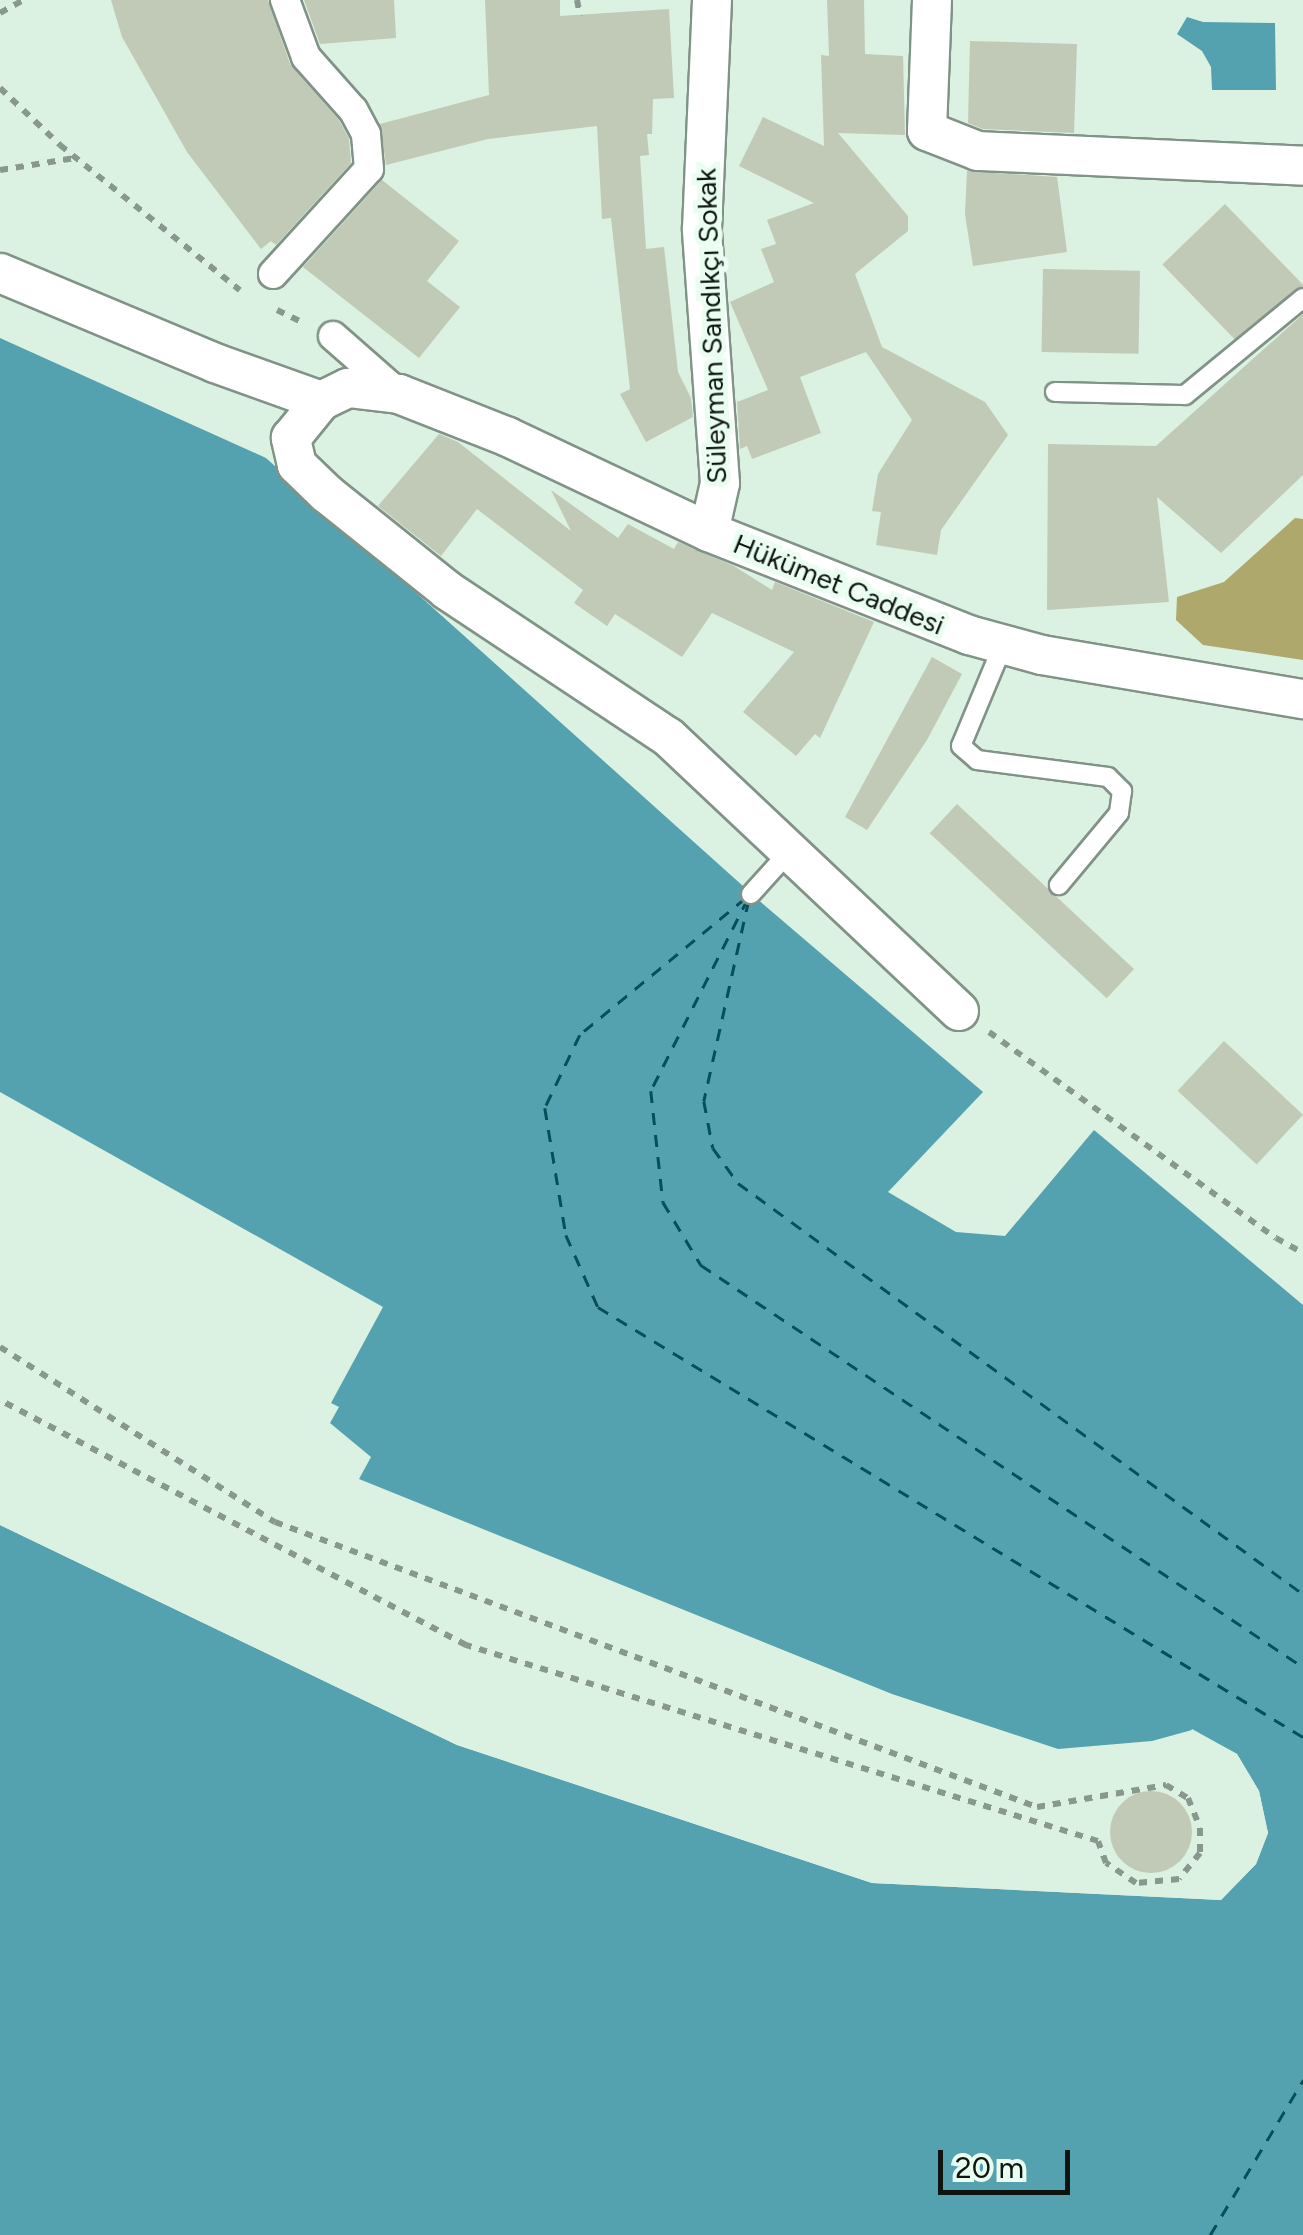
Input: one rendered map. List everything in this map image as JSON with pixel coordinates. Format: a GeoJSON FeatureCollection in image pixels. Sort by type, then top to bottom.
{"type":"FeatureCollection","features":[{"type":"Feature","properties":{"kind":"street"},"geometry":{"type":"LineString","coordinates":[[273,274],[369,169],[366,134],[352,110],[306,58],[285,0]]}},
{"type":"Feature","properties":{"kind":"street","name":"Süleyman Sandıkçı Sokak"},"geometry":{"type":"LineString","coordinates":[[709,532],[720,483],[702,229],[712,0]]}},
{"type":"Feature","properties":{"kind":"street"},"geometry":{"type":"LineString","coordinates":[[932,0],[927,131],[978,151],[1303,166]]}},
{"type":"Feature","properties":{"kind":"street"},"geometry":{"type":"LineString","coordinates":[[0,273],[215,363],[322,401],[292,438],[297,464],[317,484],[447,590],[668,737],[959,1011]]}},
{"type":"Feature","properties":{"kind":"street"},"geometry":{"type":"LineString","coordinates":[[334,336],[399,394]]}},
{"type":"Feature","properties":{"kind":"street","name":"Hükümet Caddesi"},"geometry":{"type":"LineString","coordinates":[[322,401],[348,388],[399,394],[508,438],[709,532],[1003,645],[1042,656],[1303,699]]}},
{"type":"Feature","properties":{"kind":"lane"},"geometry":{"type":"LineString","coordinates":[[1055,392],[1184,395],[1303,298]]}},
{"type":"Feature","properties":{"kind":"lane"},"geometry":{"type":"LineString","coordinates":[[1003,645],[961,746],[978,760],[1108,778],[1122,790],[1120,813],[1060,885]]}},
{"type":"Feature","properties":{"kind":"lane"},"geometry":{"type":"LineString","coordinates":[[751,894],[790,852]]}},
{"type":"Feature","properties":{"kind":"path"},"geometry":{"type":"LineString","coordinates":[[0,13],[23,0]]}},
{"type":"Feature","properties":{"kind":"path"},"geometry":{"type":"LineString","coordinates":[[577,0],[580,16]]}},
{"type":"Feature","properties":{"kind":"path"},"geometry":{"type":"LineString","coordinates":[[0,88],[75,158],[250,298]]}},
{"type":"Feature","properties":{"kind":"path"},"geometry":{"type":"LineString","coordinates":[[0,170],[75,158]]}},
{"type":"Feature","properties":{"kind":"path"},"geometry":{"type":"LineString","coordinates":[[267,306],[334,336]]}},
{"type":"Feature","properties":{"kind":"path"},"geometry":{"type":"LineString","coordinates":[[959,1011],[1276,1238],[1303,1252]]}},
{"type":"Feature","properties":{"kind":"path"},"geometry":{"type":"LineString","coordinates":[[0,1347],[276,1522],[1037,1807],[1166,1785],[1188,1798],[1200,1828],[1200,1853],[1179,1879],[1136,1883],[1106,1863],[1098,1841],[466,1646],[0,1400]]}},
{"type":"Feature","properties":{"kind":"shaded area"},"geometry":{"type":"Polygon","coordinates":[[[1295,518],[1303,519],[1303,660],[1203,645],[1176,620],[1177,597],[1224,582],[1295,518]]]}},
{"type":"Feature","properties":{"kind":"water"},"geometry":{"type":"Polygon","coordinates":[[[1187,17],[1203,22],[1275,23],[1276,90],[1212,90],[1211,67],[1202,51],[1177,34],[1187,17]]]}},
{"type":"Feature","properties":{"kind":"water"},"geometry":{"type":"Polygon","coordinates":[[[0,338],[266,458],[763,904],[983,1092],[888,1192],[956,1232],[1005,1236],[1094,1130],[1303,1305],[1303,2235],[0,2235],[0,1525],[457,1745],[872,1883],[1221,1900],[1256,1864],[1268,1833],[1259,1791],[1237,1754],[1192,1730],[1152,1741],[1058,1749],[892,1694],[359,1479],[371,1457],[330,1423],[339,1407],[331,1403],[383,1307],[0,1092],[0,338]]]}},
{"type":"Feature","properties":{"kind":"pier"},"geometry":{"type":"Polygon","coordinates":[[[0,1520],[459,1741],[873,1878],[1219,1895],[1251,1861],[1263,1832],[1254,1793],[1233,1758],[1189,1736],[1192,1729],[1237,1754],[1259,1791],[1268,1833],[1256,1864],[1221,1900],[872,1883],[457,1745],[0,1525],[0,1520]]]}},
{"type":"Feature","properties":{"kind":"building"},"geometry":{"type":"Polygon","coordinates":[[[111,0],[268,0],[290,64],[339,120],[349,139],[351,163],[276,245],[271,241],[261,249],[187,152],[122,37],[111,0]]]}},
{"type":"Feature","properties":{"kind":"building"},"geometry":{"type":"Polygon","coordinates":[[[304,0],[394,0],[396,38],[320,44],[304,0]]]}},
{"type":"Feature","properties":{"kind":"building"},"geometry":{"type":"Polygon","coordinates":[[[485,0],[560,0],[560,16],[669,9],[674,98],[653,99],[652,134],[647,134],[649,155],[640,156],[646,249],[664,247],[678,372],[691,398],[693,417],[646,442],[620,394],[630,389],[611,218],[602,219],[597,126],[488,139],[386,165],[380,124],[489,95],[485,0]]]}},
{"type":"Feature","properties":{"kind":"building"},"geometry":{"type":"Polygon","coordinates":[[[827,0],[864,0],[865,54],[903,56],[905,135],[838,133],[908,216],[908,231],[855,274],[882,347],[985,402],[1008,435],[941,530],[937,555],[876,545],[881,512],[872,511],[878,474],[912,420],[866,352],[800,377],[821,433],[752,459],[747,446],[740,449],[737,402],[768,390],[730,302],[774,282],[761,249],[776,244],[767,220],[814,203],[739,166],[763,117],[824,146],[821,55],[829,56],[827,0]]]}},
{"type":"Feature","properties":{"kind":"building"},"geometry":{"type":"Polygon","coordinates":[[[970,41],[1077,44],[1074,133],[983,129],[968,123],[970,41]]]}},
{"type":"Feature","properties":{"kind":"building"},"geometry":{"type":"Polygon","coordinates":[[[967,171],[1057,177],[1067,252],[973,266],[965,214],[967,171]]]}},
{"type":"Feature","properties":{"kind":"building"},"geometry":{"type":"Polygon","coordinates":[[[382,180],[459,241],[427,281],[460,307],[419,358],[303,267],[382,180]]]}},
{"type":"Feature","properties":{"kind":"building"},"geometry":{"type":"Polygon","coordinates":[[[1225,204],[1303,285],[1241,346],[1162,264],[1225,204]]]}},
{"type":"Feature","properties":{"kind":"building"},"geometry":{"type":"Polygon","coordinates":[[[1043,269],[1140,271],[1139,354],[1042,352],[1043,269]]]}},
{"type":"Feature","properties":{"kind":"building"},"geometry":{"type":"Polygon","coordinates":[[[1303,314],[1303,475],[1221,553],[1157,497],[1169,602],[1047,610],[1048,444],[1156,446],[1303,314]]]}},
{"type":"Feature","properties":{"kind":"building"},"geometry":{"type":"Polygon","coordinates":[[[439,434],[458,442],[571,531],[551,490],[618,538],[628,524],[674,549],[678,542],[734,566],[772,590],[775,582],[874,622],[820,738],[815,734],[796,756],[743,712],[794,652],[712,613],[682,657],[615,614],[607,626],[574,603],[583,590],[477,509],[441,556],[378,506],[439,434]]]}},
{"type":"Feature","properties":{"kind":"building"},"geometry":{"type":"Polygon","coordinates":[[[932,657],[962,674],[927,740],[867,830],[845,817],[932,657]]]}},
{"type":"Feature","properties":{"kind":"building"},"geometry":{"type":"Polygon","coordinates":[[[957,804],[1134,969],[1107,998],[930,833],[957,804]]]}},
{"type":"Feature","properties":{"kind":"building"},"geometry":{"type":"Polygon","coordinates":[[[1224,1041],[1303,1115],[1257,1164],[1178,1091],[1224,1041]]]}},
{"type":"Feature","properties":{"kind":"building"},"geometry":{"type":"Polygon","coordinates":[[[1151,1791],[1167,1794],[1180,1803],[1189,1816],[1189,1848],[1180,1861],[1167,1870],[1151,1873],[1135,1870],[1122,1861],[1113,1848],[1110,1832],[1113,1816],[1122,1803],[1135,1794],[1151,1791]]]}},
{"type":"Feature","properties":{"kind":"ferry route"},"geometry":{"type":"LineString","coordinates":[[746,898],[580,1035],[545,1108],[566,1235],[598,1307],[1303,1737]]}},
{"type":"Feature","properties":{"kind":"ferry route"},"geometry":{"type":"LineString","coordinates":[[748,899],[651,1091],[663,1202],[701,1265],[1303,1667]]}},
{"type":"Feature","properties":{"kind":"ferry route"},"geometry":{"type":"LineString","coordinates":[[749,900],[704,1101],[713,1148],[738,1183],[1303,1594]]}},
{"type":"Feature","properties":{"kind":"ferry route"},"geometry":{"type":"LineString","coordinates":[[1210,2235],[1303,2080]]}}]}
